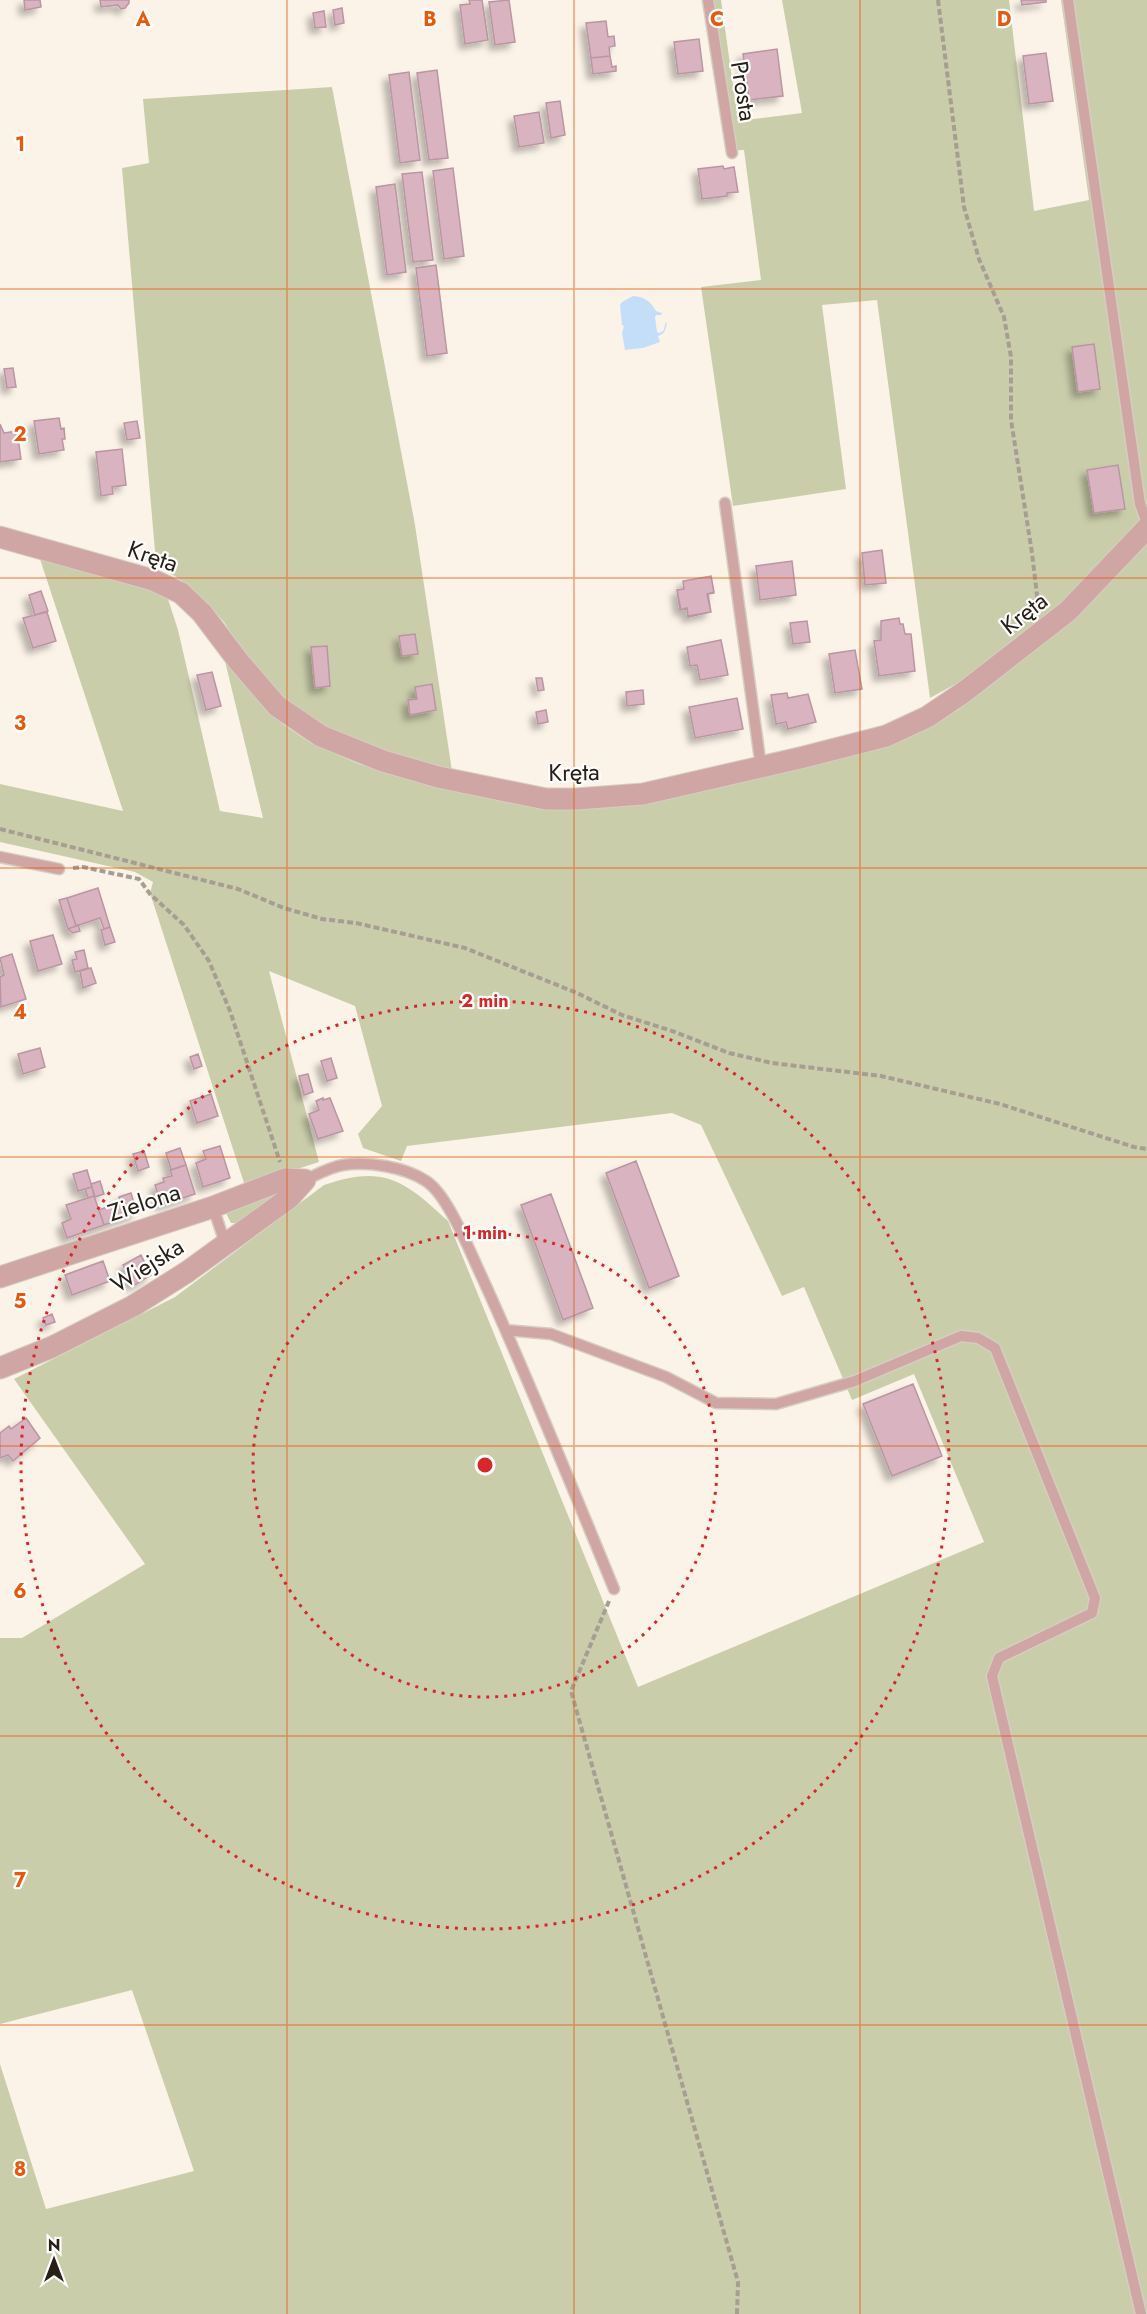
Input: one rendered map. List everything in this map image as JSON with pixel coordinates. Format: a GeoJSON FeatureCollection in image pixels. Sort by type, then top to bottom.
{"type":"FeatureCollection","features":[{"type":"Feature","properties":{"kind":"street","name":"Kręta"},"geometry":{"type":"LineString","coordinates":[[0,537],[153,580],[181,593],[202,614],[277,706],[321,736],[382,761],[438,777],[546,799],[576,799],[642,794],[761,767],[886,736],[927,717],[964,692],[1068,611],[1147,528]]}},
{"type":"Feature","properties":{"kind":"street","name":"Zielona"},"geometry":{"type":"LineString","coordinates":[[0,1277],[295,1180]]}},
{"type":"Feature","properties":{"kind":"street","name":"Wiejska"},"geometry":{"type":"LineString","coordinates":[[0,1368],[52,1347],[133,1306],[187,1272],[289,1198],[295,1180]]}},
{"type":"Feature","properties":{"kind":"lane","name":"Prosta"},"geometry":{"type":"LineString","coordinates":[[708,0],[732,153]]}},
{"type":"Feature","properties":{"kind":"lane"},"geometry":{"type":"LineString","coordinates":[[1068,0],[1140,504],[1147,522]]}},
{"type":"Feature","properties":{"kind":"lane"},"geometry":{"type":"LineString","coordinates":[[724,503],[761,767]]}},
{"type":"Feature","properties":{"kind":"lane"},"geometry":{"type":"LineString","coordinates":[[0,857],[59,870]]}},
{"type":"Feature","properties":{"kind":"lane"},"geometry":{"type":"LineString","coordinates":[[295,1180],[342,1165],[403,1169],[428,1182],[440,1195],[462,1233],[506,1330],[614,1590]]}},
{"type":"Feature","properties":{"kind":"lane"},"geometry":{"type":"LineString","coordinates":[[213,1207],[225,1243]]}},
{"type":"Feature","properties":{"kind":"lane"},"geometry":{"type":"LineString","coordinates":[[506,1330],[551,1334],[666,1377],[716,1402],[776,1404],[855,1381],[961,1336],[978,1338],[995,1348],[1095,1598],[1092,1613],[999,1658],[992,1676],[1141,2314]]}},
{"type":"Feature","properties":{"kind":"path"},"geometry":{"type":"LineString","coordinates":[[938,0],[964,207],[979,259],[1004,317],[1011,357],[1011,420],[1032,553],[1037,606],[1044,630]]}},
{"type":"Feature","properties":{"kind":"path"},"geometry":{"type":"LineString","coordinates":[[0,829],[238,889],[284,908],[322,919],[356,923],[465,948],[577,993],[622,1015],[729,1053],[772,1063],[881,1076],[1000,1104],[1134,1147],[1147,1149]]}},
{"type":"Feature","properties":{"kind":"path"},"geometry":{"type":"LineString","coordinates":[[59,870],[83,867],[139,879],[150,894],[184,925],[208,961],[230,1011],[295,1180]]}},
{"type":"Feature","properties":{"kind":"path"},"geometry":{"type":"LineString","coordinates":[[614,1590],[571,1691],[738,2282],[737,2314]]}},
{"type":"Feature","properties":{"kind":"green space"},"geometry":{"type":"Polygon","coordinates":[[[702,0],[721,0],[738,121],[802,113],[782,0],[1009,0],[1034,211],[1089,200],[1061,0],[1147,0],[1147,519],[1064,602],[974,674],[930,698],[877,300],[822,305],[846,489],[733,506],[701,287],[761,280],[744,150],[727,151],[702,0]]]}},
{"type":"Feature","properties":{"kind":"green space"},"geometry":{"type":"Polygon","coordinates":[[[332,87],[415,525],[452,771],[392,754],[345,737],[300,715],[253,667],[224,622],[193,589],[156,563],[122,168],[149,163],[143,99],[332,87]]]}},
{"type":"Feature","properties":{"kind":"green space"},"geometry":{"type":"Polygon","coordinates":[[[1147,544],[1147,2314],[0,2314],[0,2064],[46,2209],[194,2171],[132,1990],[0,2024],[0,1638],[22,1638],[145,1564],[14,1379],[175,1297],[324,1185],[363,1176],[378,1177],[406,1186],[448,1221],[638,1687],[984,1542],[914,1374],[852,1400],[804,1287],[782,1296],[701,1125],[672,1113],[407,1146],[401,1161],[363,1148],[358,1134],[382,1106],[355,1006],[269,971],[319,1162],[245,1186],[150,893],[153,882],[135,872],[0,842],[0,784],[123,811],[39,556],[159,591],[168,599],[178,630],[220,811],[263,818],[223,653],[260,701],[284,725],[311,743],[359,764],[417,782],[486,797],[775,774],[896,743],[958,710],[1060,630],[1147,544]]]}},
{"type":"Feature","properties":{"kind":"green space"},"geometry":{"type":"Polygon","coordinates":[[[278,1190],[280,1193],[239,1223],[231,1223],[225,1211],[278,1190]]]}},
{"type":"Feature","properties":{"kind":"water"},"geometry":{"type":"Polygon","coordinates":[[[633,296],[647,300],[656,311],[662,313],[655,317],[657,332],[664,330],[667,322],[665,331],[658,336],[660,342],[643,348],[625,350],[620,305],[633,296]]]}},
{"type":"Feature","properties":{"kind":"building"},"geometry":{"type":"Polygon","coordinates":[[[24,0],[40,0],[41,7],[25,10],[24,0]]]}},
{"type":"Feature","properties":{"kind":"building"},"geometry":{"type":"Polygon","coordinates":[[[100,0],[129,0],[129,3],[121,9],[118,5],[101,7],[100,0]]]}},
{"type":"Feature","properties":{"kind":"building"},"geometry":{"type":"Polygon","coordinates":[[[469,0],[482,0],[488,40],[465,44],[460,5],[470,4],[469,0]]]}},
{"type":"Feature","properties":{"kind":"building"},"geometry":{"type":"Polygon","coordinates":[[[509,0],[515,42],[495,45],[489,2],[509,0]]]}},
{"type":"Feature","properties":{"kind":"building"},"geometry":{"type":"Polygon","coordinates":[[[1021,0],[1046,0],[1046,2],[1022,5],[1021,0]]]}},
{"type":"Feature","properties":{"kind":"building"},"geometry":{"type":"Polygon","coordinates":[[[342,8],[344,23],[335,25],[333,10],[342,8]]]}},
{"type":"Feature","properties":{"kind":"building"},"geometry":{"type":"Polygon","coordinates":[[[324,11],[326,27],[315,28],[313,13],[324,11]]]}},
{"type":"Feature","properties":{"kind":"building"},"geometry":{"type":"Polygon","coordinates":[[[606,21],[608,37],[614,36],[615,46],[609,47],[610,56],[591,58],[586,23],[606,21]]]}},
{"type":"Feature","properties":{"kind":"building"},"geometry":{"type":"Polygon","coordinates":[[[699,39],[703,71],[678,74],[674,42],[699,39]]]}},
{"type":"Feature","properties":{"kind":"building"},"geometry":{"type":"Polygon","coordinates":[[[777,49],[783,96],[749,100],[743,54],[777,49]]]}},
{"type":"Feature","properties":{"kind":"building"},"geometry":{"type":"Polygon","coordinates":[[[1046,53],[1053,101],[1029,104],[1023,56],[1046,53]]]}},
{"type":"Feature","properties":{"kind":"building"},"geometry":{"type":"Polygon","coordinates":[[[610,56],[612,67],[616,66],[616,71],[593,74],[591,58],[610,56]]]}},
{"type":"Feature","properties":{"kind":"building"},"geometry":{"type":"Polygon","coordinates":[[[437,70],[448,158],[429,160],[417,73],[437,70]]]}},
{"type":"Feature","properties":{"kind":"building"},"geometry":{"type":"Polygon","coordinates":[[[409,72],[420,160],[400,163],[389,75],[409,72]]]}},
{"type":"Feature","properties":{"kind":"building"},"geometry":{"type":"Polygon","coordinates":[[[560,101],[565,135],[551,138],[546,103],[560,101]]]}},
{"type":"Feature","properties":{"kind":"building"},"geometry":{"type":"Polygon","coordinates":[[[539,112],[544,143],[519,147],[514,116],[539,112]]]}},
{"type":"Feature","properties":{"kind":"building"},"geometry":{"type":"Polygon","coordinates":[[[723,166],[724,169],[734,167],[738,192],[727,193],[727,196],[702,199],[698,169],[723,166]]]}},
{"type":"Feature","properties":{"kind":"building"},"geometry":{"type":"Polygon","coordinates":[[[453,168],[464,256],[444,259],[433,171],[453,168]]]}},
{"type":"Feature","properties":{"kind":"building"},"geometry":{"type":"Polygon","coordinates":[[[422,172],[433,260],[413,262],[402,174],[422,172]]]}},
{"type":"Feature","properties":{"kind":"building"},"geometry":{"type":"Polygon","coordinates":[[[395,184],[406,272],[387,275],[376,187],[395,184]]]}},
{"type":"Feature","properties":{"kind":"building"},"geometry":{"type":"Polygon","coordinates":[[[436,265],[447,353],[427,356],[416,268],[436,265]]]}},
{"type":"Feature","properties":{"kind":"building"},"geometry":{"type":"Polygon","coordinates":[[[1094,344],[1100,389],[1078,392],[1072,347],[1094,344]]]}},
{"type":"Feature","properties":{"kind":"building"},"geometry":{"type":"Polygon","coordinates":[[[13,368],[16,387],[7,388],[4,369],[13,368]]]}},
{"type":"Feature","properties":{"kind":"building"},"geometry":{"type":"Polygon","coordinates":[[[59,418],[61,429],[64,428],[65,439],[62,439],[64,450],[39,454],[34,421],[59,418]]]}},
{"type":"Feature","properties":{"kind":"building"},"geometry":{"type":"Polygon","coordinates":[[[137,421],[140,438],[127,440],[124,423],[137,421]]]}},
{"type":"Feature","properties":{"kind":"building"},"geometry":{"type":"Polygon","coordinates":[[[0,424],[4,433],[17,431],[21,459],[0,462],[0,424]]]}},
{"type":"Feature","properties":{"kind":"building"},"geometry":{"type":"Polygon","coordinates":[[[122,449],[126,485],[112,487],[113,494],[101,496],[96,452],[122,449]]]}},
{"type":"Feature","properties":{"kind":"building"},"geometry":{"type":"Polygon","coordinates":[[[1118,465],[1125,509],[1094,513],[1087,470],[1118,465]]]}},
{"type":"Feature","properties":{"kind":"building"},"geometry":{"type":"Polygon","coordinates":[[[882,550],[886,583],[865,585],[862,553],[882,550]]]}},
{"type":"Feature","properties":{"kind":"building"},"geometry":{"type":"Polygon","coordinates":[[[792,561],[796,595],[760,600],[756,566],[792,561]]]}},
{"type":"Feature","properties":{"kind":"building"},"geometry":{"type":"Polygon","coordinates":[[[711,576],[714,593],[708,594],[711,612],[688,616],[687,608],[680,610],[677,590],[684,589],[683,581],[711,576]]]}},
{"type":"Feature","properties":{"kind":"building"},"geometry":{"type":"Polygon","coordinates":[[[711,576],[714,592],[707,594],[711,612],[688,617],[687,609],[681,610],[677,590],[684,589],[683,581],[711,576]]]}},
{"type":"Feature","properties":{"kind":"building"},"geometry":{"type":"Polygon","coordinates":[[[41,591],[48,611],[35,615],[29,595],[41,591]]]}},
{"type":"Feature","properties":{"kind":"building"},"geometry":{"type":"Polygon","coordinates":[[[47,612],[56,641],[33,648],[23,618],[47,612]]]}},
{"type":"Feature","properties":{"kind":"building"},"geometry":{"type":"Polygon","coordinates":[[[899,618],[905,634],[911,634],[915,671],[879,676],[874,641],[881,640],[881,621],[899,618]]]}},
{"type":"Feature","properties":{"kind":"building"},"geometry":{"type":"Polygon","coordinates":[[[807,621],[810,642],[793,644],[790,623],[807,621]]]}},
{"type":"Feature","properties":{"kind":"building"},"geometry":{"type":"Polygon","coordinates":[[[415,634],[418,654],[402,656],[399,636],[415,634]]]}},
{"type":"Feature","properties":{"kind":"building"},"geometry":{"type":"Polygon","coordinates":[[[721,640],[728,675],[700,680],[697,665],[690,666],[687,647],[721,640]]]}},
{"type":"Feature","properties":{"kind":"building"},"geometry":{"type":"Polygon","coordinates":[[[327,646],[330,686],[315,688],[311,647],[327,646]]]}},
{"type":"Feature","properties":{"kind":"building"},"geometry":{"type":"Polygon","coordinates":[[[855,650],[862,689],[835,693],[829,654],[855,650]]]}},
{"type":"Feature","properties":{"kind":"building"},"geometry":{"type":"Polygon","coordinates":[[[212,672],[221,706],[206,710],[197,675],[212,672]]]}},
{"type":"Feature","properties":{"kind":"building"},"geometry":{"type":"Polygon","coordinates":[[[536,678],[542,678],[544,690],[538,691],[536,678]]]}},
{"type":"Feature","properties":{"kind":"building"},"geometry":{"type":"Polygon","coordinates":[[[432,684],[436,710],[410,715],[408,700],[417,699],[415,687],[432,684]]]}},
{"type":"Feature","properties":{"kind":"building"},"geometry":{"type":"Polygon","coordinates":[[[643,690],[644,704],[627,706],[626,692],[643,690]]]}},
{"type":"Feature","properties":{"kind":"building"},"geometry":{"type":"Polygon","coordinates":[[[787,693],[788,698],[808,694],[816,722],[788,729],[786,722],[776,724],[771,695],[787,693]]]}},
{"type":"Feature","properties":{"kind":"building"},"geometry":{"type":"Polygon","coordinates":[[[737,698],[743,729],[695,738],[689,707],[737,698]]]}},
{"type":"Feature","properties":{"kind":"building"},"geometry":{"type":"Polygon","coordinates":[[[546,710],[548,722],[538,724],[536,712],[546,710]]]}},
{"type":"Feature","properties":{"kind":"building"},"geometry":{"type":"Polygon","coordinates":[[[98,888],[110,927],[104,929],[100,918],[76,926],[67,898],[98,888]]]}},
{"type":"Feature","properties":{"kind":"building"},"geometry":{"type":"Polygon","coordinates":[[[67,898],[76,926],[68,929],[59,900],[67,898]]]}},
{"type":"Feature","properties":{"kind":"building"},"geometry":{"type":"Polygon","coordinates":[[[78,925],[80,931],[73,933],[68,929],[78,925]]]}},
{"type":"Feature","properties":{"kind":"building"},"geometry":{"type":"Polygon","coordinates":[[[110,927],[115,942],[105,945],[101,930],[110,927]]]}},
{"type":"Feature","properties":{"kind":"building"},"geometry":{"type":"Polygon","coordinates":[[[53,935],[62,964],[38,971],[30,941],[53,935]]]}},
{"type":"Feature","properties":{"kind":"building"},"geometry":{"type":"Polygon","coordinates":[[[84,950],[88,968],[75,972],[72,960],[77,959],[75,952],[84,950]]]}},
{"type":"Feature","properties":{"kind":"building"},"geometry":{"type":"Polygon","coordinates":[[[12,954],[26,999],[1,1007],[0,977],[4,975],[0,958],[12,954]]]}},
{"type":"Feature","properties":{"kind":"building"},"geometry":{"type":"Polygon","coordinates":[[[91,968],[96,983],[83,988],[80,971],[91,968]]]}},
{"type":"Feature","properties":{"kind":"building"},"geometry":{"type":"Polygon","coordinates":[[[40,1048],[45,1067],[23,1074],[18,1054],[40,1048]]]}},
{"type":"Feature","properties":{"kind":"building"},"geometry":{"type":"Polygon","coordinates":[[[198,1054],[202,1066],[194,1069],[190,1057],[198,1054]]]}},
{"type":"Feature","properties":{"kind":"building"},"geometry":{"type":"Polygon","coordinates":[[[331,1058],[337,1078],[327,1081],[321,1061],[331,1058]]]}},
{"type":"Feature","properties":{"kind":"building"},"geometry":{"type":"Polygon","coordinates":[[[308,1074],[313,1092],[304,1095],[299,1076],[308,1074]]]}},
{"type":"Feature","properties":{"kind":"building"},"geometry":{"type":"Polygon","coordinates":[[[211,1094],[218,1116],[197,1123],[190,1101],[211,1094]]]}},
{"type":"Feature","properties":{"kind":"building"},"geometry":{"type":"Polygon","coordinates":[[[323,1098],[323,1100],[330,1098],[343,1131],[318,1139],[309,1114],[319,1110],[316,1101],[323,1098]]]}},
{"type":"Feature","properties":{"kind":"building"},"geometry":{"type":"Polygon","coordinates":[[[220,1146],[230,1178],[203,1187],[196,1163],[206,1159],[203,1151],[220,1146]]]}},
{"type":"Feature","properties":{"kind":"building"},"geometry":{"type":"Polygon","coordinates":[[[180,1148],[186,1165],[171,1170],[166,1153],[180,1148]]]}},
{"type":"Feature","properties":{"kind":"building"},"geometry":{"type":"Polygon","coordinates":[[[144,1151],[149,1167],[138,1171],[133,1154],[144,1151]]]}},
{"type":"Feature","properties":{"kind":"building"},"geometry":{"type":"Polygon","coordinates":[[[636,1161],[679,1276],[649,1288],[606,1173],[636,1161]]]}},
{"type":"Feature","properties":{"kind":"building"},"geometry":{"type":"Polygon","coordinates":[[[186,1165],[195,1194],[161,1205],[155,1185],[164,1182],[163,1178],[172,1176],[170,1170],[186,1165]]]}},
{"type":"Feature","properties":{"kind":"building"},"geometry":{"type":"Polygon","coordinates":[[[87,1170],[92,1187],[78,1191],[73,1174],[87,1170]]]}},
{"type":"Feature","properties":{"kind":"building"},"geometry":{"type":"Polygon","coordinates":[[[100,1181],[104,1194],[95,1197],[91,1184],[100,1181]]]}},
{"type":"Feature","properties":{"kind":"building"},"geometry":{"type":"Polygon","coordinates":[[[92,1187],[94,1196],[88,1198],[85,1189],[92,1187]]]}},
{"type":"Feature","properties":{"kind":"building"},"geometry":{"type":"Polygon","coordinates":[[[131,1193],[137,1213],[104,1225],[99,1210],[121,1202],[119,1197],[131,1193]]]}},
{"type":"Feature","properties":{"kind":"building"},"geometry":{"type":"Polygon","coordinates":[[[551,1194],[593,1308],[563,1320],[521,1205],[551,1194]]]}},
{"type":"Feature","properties":{"kind":"building"},"geometry":{"type":"Polygon","coordinates":[[[94,1196],[104,1225],[67,1238],[62,1223],[71,1219],[66,1205],[94,1196]]]}},
{"type":"Feature","properties":{"kind":"building"},"geometry":{"type":"Polygon","coordinates":[[[141,1255],[151,1275],[133,1286],[123,1265],[141,1255]]]}},
{"type":"Feature","properties":{"kind":"building"},"geometry":{"type":"Polygon","coordinates":[[[103,1261],[110,1281],[72,1295],[65,1275],[103,1261]]]}},
{"type":"Feature","properties":{"kind":"building"},"geometry":{"type":"Polygon","coordinates":[[[52,1314],[55,1322],[46,1325],[43,1318],[52,1314]]]}},
{"type":"Feature","properties":{"kind":"building"},"geometry":{"type":"Polygon","coordinates":[[[913,1384],[942,1456],[892,1476],[863,1404],[913,1384]]]}},
{"type":"Feature","properties":{"kind":"building"},"geometry":{"type":"Polygon","coordinates":[[[26,1418],[40,1438],[13,1461],[8,1455],[0,1458],[0,1433],[9,1426],[11,1429],[26,1418]]]}}]}
